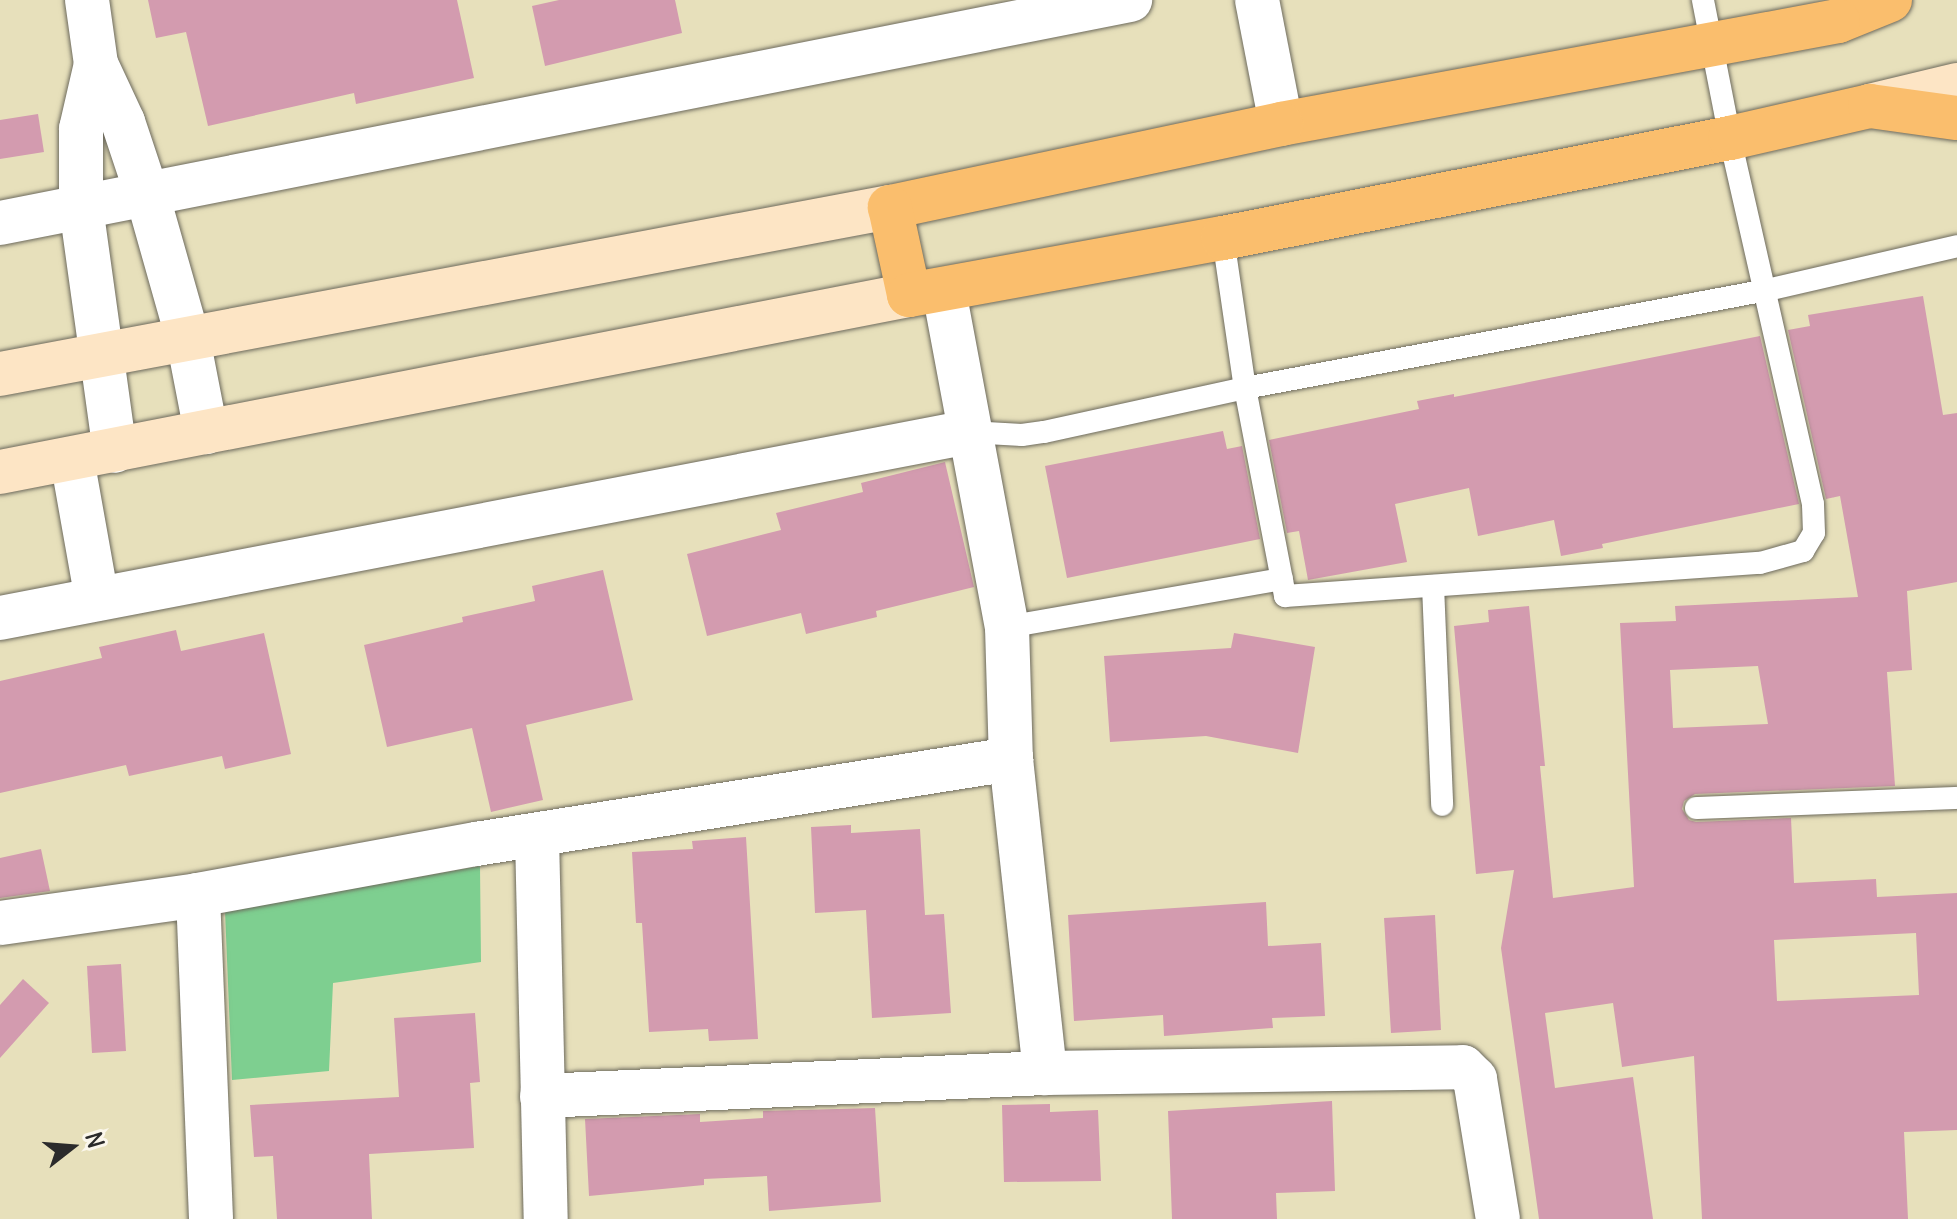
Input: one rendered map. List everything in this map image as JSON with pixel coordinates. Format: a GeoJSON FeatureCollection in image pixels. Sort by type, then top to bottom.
{"type":"FeatureCollection","features":[{"type":"Feature","properties":{"kind":"main road"},"geometry":{"type":"LineString","coordinates":[[0,374],[890,207],[1281,124],[1714,46],[1838,21],[1890,0]]}},
{"type":"Feature","properties":{"kind":"main road"},"geometry":{"type":"LineString","coordinates":[[0,472],[1730,138],[1957,85]]}},
{"type":"Feature","properties":{"kind":"main road"},"geometry":{"type":"LineString","coordinates":[[1870,106],[1957,118]]}},
{"type":"Feature","properties":{"kind":"main road"},"geometry":{"type":"LineString","coordinates":[[890,207],[926,293]]}},
{"type":"Feature","properties":{"kind":"street"},"geometry":{"type":"LineString","coordinates":[[87,0],[96,64],[123,122],[147,194],[188,339],[206,432]]}},
{"type":"Feature","properties":{"kind":"street"},"geometry":{"type":"LineString","coordinates":[[0,223],[1130,0]]}},
{"type":"Feature","properties":{"kind":"street"},"geometry":{"type":"LineString","coordinates":[[1257,0],[1281,124]]}},
{"type":"Feature","properties":{"kind":"street"},"geometry":{"type":"LineString","coordinates":[[96,64],[81,129],[81,207],[115,451]]}},
{"type":"Feature","properties":{"kind":"street"},"geometry":{"type":"LineString","coordinates":[[926,293],[969,432],[1007,627],[1011,759],[1045,1073]]}},
{"type":"Feature","properties":{"kind":"street"},"geometry":{"type":"LineString","coordinates":[[0,618],[969,432]]}},
{"type":"Feature","properties":{"kind":"street"},"geometry":{"type":"LineString","coordinates":[[72,459],[97,599]]}},
{"type":"Feature","properties":{"kind":"street"},"geometry":{"type":"LineString","coordinates":[[0,923],[198,895],[476,844],[1011,759]]}},
{"type":"Feature","properties":{"kind":"street"},"geometry":{"type":"LineString","coordinates":[[537,836],[546,1219]]}},
{"type":"Feature","properties":{"kind":"street"},"geometry":{"type":"LineString","coordinates":[[198,895],[211,1219]]}},
{"type":"Feature","properties":{"kind":"street"},"geometry":{"type":"LineString","coordinates":[[542,1096],[1045,1073],[1463,1067],[1475,1079],[1498,1219]]}},
{"type":"Feature","properties":{"kind":"lane"},"geometry":{"type":"LineString","coordinates":[[1223,238],[1245,388],[1286,597],[1760,563],[1803,551],[1814,533],[1813,504],[1767,290],[1730,138],[1703,0]]}},
{"type":"Feature","properties":{"kind":"lane"},"geometry":{"type":"LineString","coordinates":[[969,432],[1022,435],[1044,432],[1245,388],[1767,290],[1957,246]]}},
{"type":"Feature","properties":{"kind":"lane"},"geometry":{"type":"LineString","coordinates":[[1007,627],[1282,579]]}},
{"type":"Feature","properties":{"kind":"lane"},"geometry":{"type":"LineString","coordinates":[[1433,586],[1442,805]]}},
{"type":"Feature","properties":{"kind":"lane"},"geometry":{"type":"LineString","coordinates":[[1696,808],[1957,798]]}},
{"type":"Feature","properties":{"kind":"green space"},"geometry":{"type":"Polygon","coordinates":[[[480,866],[481,962],[333,983],[329,1071],[232,1080],[225,911],[480,866]]]}},
{"type":"Feature","properties":{"kind":"building"},"geometry":{"type":"Polygon","coordinates":[[[148,0],[457,0],[474,78],[356,104],[354,93],[208,126],[186,32],[156,38],[148,0]]]}},
{"type":"Feature","properties":{"kind":"building"},"geometry":{"type":"Polygon","coordinates":[[[559,0],[675,0],[682,33],[545,66],[532,6],[559,0]]]}},
{"type":"Feature","properties":{"kind":"building"},"geometry":{"type":"Polygon","coordinates":[[[38,114],[44,152],[0,159],[0,120],[38,114]]]}},
{"type":"Feature","properties":{"kind":"building"},"geometry":{"type":"Polygon","coordinates":[[[1923,296],[1943,415],[1957,413],[1957,582],[1907,591],[1912,670],[1887,672],[1895,786],[1695,794],[1684,801],[1682,809],[1689,820],[1696,822],[1791,818],[1794,883],[1876,879],[1877,897],[1957,893],[1957,1130],[1904,1132],[1908,1219],[1702,1219],[1694,1056],[1622,1067],[1613,1003],[1545,1013],[1555,1088],[1633,1077],[1653,1219],[1539,1219],[1501,948],[1514,870],[1476,874],[1454,626],[1489,622],[1488,610],[1529,606],[1545,766],[1540,766],[1553,898],[1634,887],[1620,623],[1676,621],[1675,606],[1858,597],[1840,496],[1826,499],[1788,330],[1810,326],[1808,315],[1923,296]],[[1758,666],[1670,670],[1673,728],[1768,724],[1758,666]],[[1916,933],[1774,940],[1777,1001],[1919,995],[1916,933]]]}},
{"type":"Feature","properties":{"kind":"building"},"geometry":{"type":"Polygon","coordinates":[[[1760,336],[1799,504],[1602,544],[1603,548],[1561,556],[1554,520],[1478,536],[1469,488],[1395,504],[1407,562],[1308,580],[1299,531],[1287,533],[1269,440],[1419,409],[1417,401],[1454,394],[1454,397],[1760,336]]]}},
{"type":"Feature","properties":{"kind":"building"},"geometry":{"type":"Polygon","coordinates":[[[1223,431],[1227,449],[1242,446],[1260,539],[1067,578],[1045,466],[1223,431]]]}},
{"type":"Feature","properties":{"kind":"building"},"geometry":{"type":"Polygon","coordinates":[[[945,462],[974,587],[876,611],[877,617],[806,634],[801,613],[707,636],[687,554],[781,530],[776,513],[863,492],[861,483],[945,462]]]}},
{"type":"Feature","properties":{"kind":"building"},"geometry":{"type":"Polygon","coordinates":[[[603,570],[633,700],[526,725],[543,800],[491,812],[472,728],[387,747],[364,645],[463,622],[462,617],[535,601],[532,586],[603,570]]]}},
{"type":"Feature","properties":{"kind":"building"},"geometry":{"type":"Polygon","coordinates":[[[176,630],[181,651],[264,633],[291,754],[225,769],[222,756],[129,776],[126,765],[0,793],[0,681],[102,658],[99,647],[176,630]]]}},
{"type":"Feature","properties":{"kind":"building"},"geometry":{"type":"Polygon","coordinates":[[[1234,633],[1315,647],[1298,753],[1206,736],[1110,742],[1104,656],[1231,648],[1234,633]]]}},
{"type":"Feature","properties":{"kind":"building"},"geometry":{"type":"Polygon","coordinates":[[[851,825],[851,833],[920,829],[925,915],[944,914],[951,1013],[872,1018],[866,910],[815,913],[811,827],[851,825]]]}},
{"type":"Feature","properties":{"kind":"building"},"geometry":{"type":"Polygon","coordinates":[[[746,837],[758,1039],[709,1041],[708,1029],[649,1032],[642,923],[636,923],[632,852],[693,849],[692,841],[746,837]]]}},
{"type":"Feature","properties":{"kind":"building"},"geometry":{"type":"Polygon","coordinates":[[[41,849],[50,891],[0,898],[0,858],[41,849]]]}},
{"type":"Feature","properties":{"kind":"building"},"geometry":{"type":"Polygon","coordinates":[[[1266,902],[1268,946],[1321,943],[1325,1016],[1272,1018],[1273,1028],[1164,1036],[1163,1015],[1074,1021],[1068,915],[1266,902]]]}},
{"type":"Feature","properties":{"kind":"building"},"geometry":{"type":"Polygon","coordinates":[[[1435,915],[1441,1030],[1391,1033],[1384,918],[1435,915]]]}},
{"type":"Feature","properties":{"kind":"building"},"geometry":{"type":"Polygon","coordinates":[[[121,964],[126,1051],[92,1053],[87,966],[121,964]]]}},
{"type":"Feature","properties":{"kind":"building"},"geometry":{"type":"Polygon","coordinates":[[[23,979],[49,1003],[0,1058],[0,1005],[23,979]]]}},
{"type":"Feature","properties":{"kind":"building"},"geometry":{"type":"Polygon","coordinates":[[[475,1013],[480,1082],[470,1083],[474,1148],[369,1154],[372,1219],[277,1219],[273,1156],[254,1157],[250,1105],[399,1097],[394,1018],[475,1013]]]}},
{"type":"Feature","properties":{"kind":"building"},"geometry":{"type":"Polygon","coordinates":[[[1332,1101],[1335,1191],[1276,1193],[1277,1219],[1172,1219],[1168,1111],[1332,1101]]]}},
{"type":"Feature","properties":{"kind":"building"},"geometry":{"type":"Polygon","coordinates":[[[1050,1104],[1050,1112],[1098,1110],[1101,1181],[1004,1182],[1002,1105],[1050,1104]]]}},
{"type":"Feature","properties":{"kind":"building"},"geometry":{"type":"Polygon","coordinates":[[[875,1108],[881,1202],[769,1211],[767,1176],[704,1179],[704,1185],[589,1196],[585,1119],[700,1114],[700,1122],[763,1118],[763,1111],[875,1108]]]}}]}
